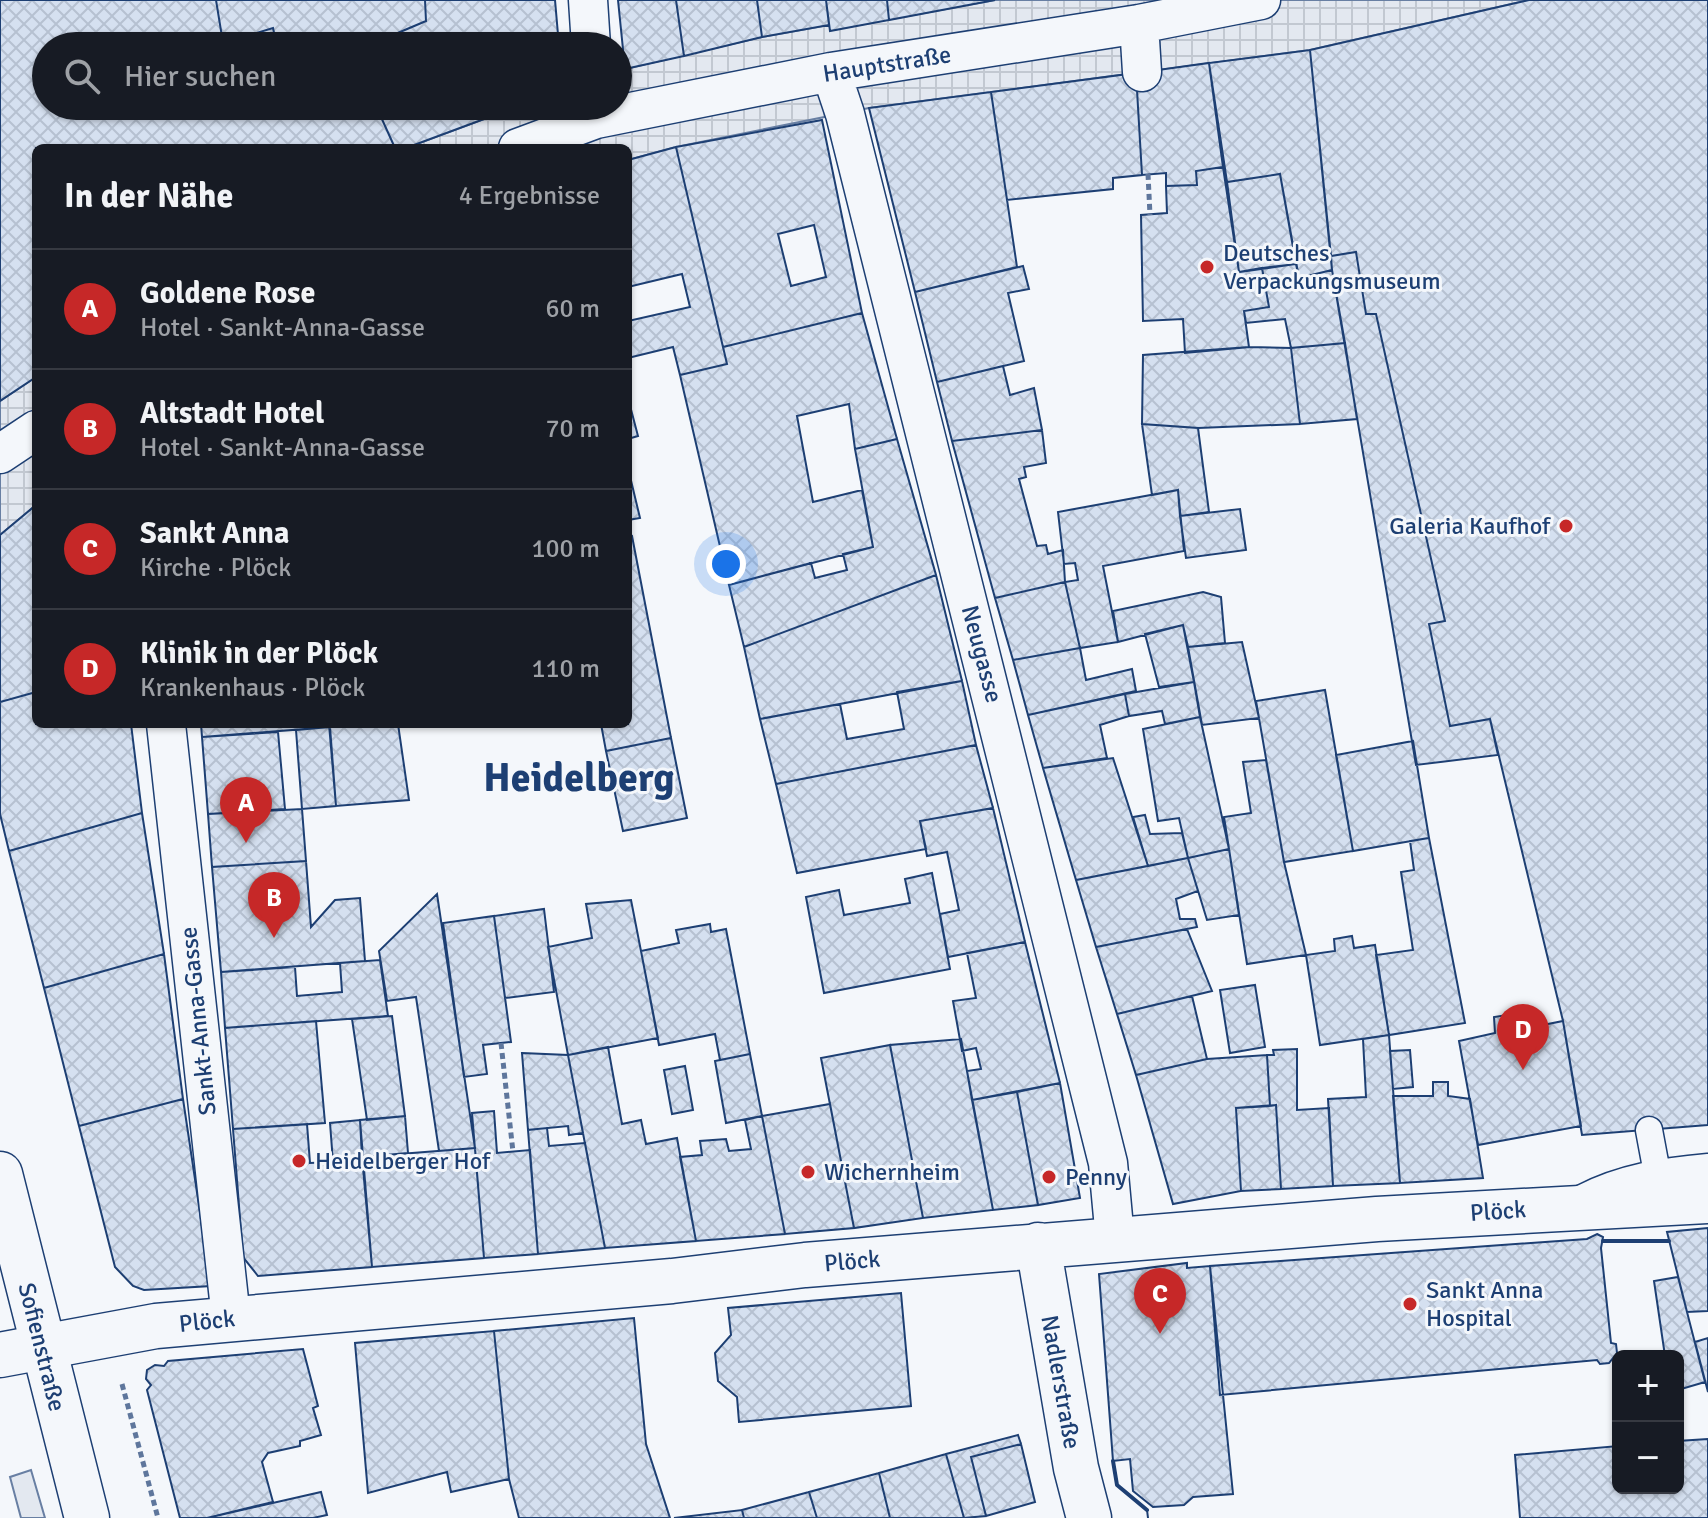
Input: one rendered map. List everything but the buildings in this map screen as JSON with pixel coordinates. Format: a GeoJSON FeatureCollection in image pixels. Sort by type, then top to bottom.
{"type":"FeatureCollection","features":[{"type":"Feature","properties":{"kind":"street"},"geometry":{"type":"LineString","coordinates":[[588,0],[590,32]]}},
{"type":"Feature","properties":{"kind":"street","name":"Hauptstraße"},"geometry":{"type":"LineString","coordinates":[[632,106],[1140,16],[1261,0]]}},
{"type":"Feature","properties":{"kind":"street"},"geometry":{"type":"LineString","coordinates":[[1140,16],[1142,72]]}},
{"type":"Feature","properties":{"kind":"street","name":"Neugasse"},"geometry":{"type":"LineString","coordinates":[[831,72],[845,114],[993,696],[1108,1163],[1115,1239]]}},
{"type":"Feature","properties":{"kind":"street","name":"Hauptstraße"},"geometry":{"type":"LineString","coordinates":[[527,144],[579,120]]}},
{"type":"Feature","properties":{"kind":"street"},"geometry":{"type":"LineString","coordinates":[[0,454],[32,433]]}},
{"type":"Feature","properties":{"kind":"street","name":"Sankt-Anna-Gasse"},"geometry":{"type":"LineString","coordinates":[[166,728],[231,1318]]}},
{"type":"Feature","properties":{"kind":"street","name":"Sofienstraße"},"geometry":{"type":"LineString","coordinates":[[0,1174],[20,1350],[87,1518]]}},
{"type":"Feature","properties":{"kind":"street","name":"Plöck"},"geometry":{"type":"LineString","coordinates":[[20,1350],[156,1326],[231,1318],[1038,1245],[1565,1207],[1660,1188],[1708,1201]]}},
{"type":"Feature","properties":{"kind":"street","name":"Nadlerstraße"},"geometry":{"type":"LineString","coordinates":[[1038,1245],[1076,1468],[1089,1518]]}},
{"type":"Feature","properties":{"kind":"lane"},"geometry":{"type":"LineString","coordinates":[[1649,1130],[1660,1188],[1708,1167]]}},
{"type":"Feature","properties":{"kind":"path"},"geometry":{"type":"LineString","coordinates":[[1148,174],[1150,215]]}},
{"type":"Feature","properties":{"kind":"path"},"geometry":{"type":"LineString","coordinates":[[501,1043],[513,1152]]}},
{"type":"Feature","properties":{"kind":"path"},"geometry":{"type":"LineString","coordinates":[[126,1390],[158,1518]]}},
{"type":"Feature","properties":{"kind":"shaded area"},"geometry":{"type":"Polygon","coordinates":[[[995,0],[1529,0],[1310,50],[869,108],[676,147],[632,159],[632,144],[417,144],[481,120],[632,120],[632,67],[762,37],[829,25],[831,30],[995,0]]]}},
{"type":"Feature","properties":{"kind":"shaded area"},"geometry":{"type":"Polygon","coordinates":[[[32,380],[32,508],[0,535],[0,401],[32,380]]]}},
{"type":"Feature","properties":{"kind":"shaded area"},"geometry":{"type":"Polygon","coordinates":[[[31,1470],[45,1518],[21,1518],[10,1477],[31,1470]]]}},
{"type":"Feature","properties":{"kind":"fence"},"geometry":{"type":"LineString","coordinates":[[1147,1510],[1148,1518]]}},
{"type":"Feature","properties":{"kind":"wall"},"geometry":{"type":"LineString","coordinates":[[1603,1241],[1669,1241]]}},
{"type":"Feature","properties":{"kind":"wall"},"geometry":{"type":"LineString","coordinates":[[1113,1461],[1117,1485],[1147,1510]]}},
{"type":"Feature","properties":{"kind":"place","name":"Deutsches Verpackungsmuseum"},"geometry":{"type":"Point","coordinates":[1207,267]}},
{"type":"Feature","properties":{"kind":"place","name":"Galeria Kaufhof"},"geometry":{"type":"Point","coordinates":[1566,526]}},
{"type":"Feature","properties":{"kind":"place","name":"Goldene Rose"},"geometry":{"type":"Point","coordinates":[246,843]}},
{"type":"Feature","properties":{"kind":"place","name":"Altstadt Hotel"},"geometry":{"type":"Point","coordinates":[274,938]}},
{"type":"Feature","properties":{"kind":"place","name":"Klinik in der Plöck"},"geometry":{"type":"Point","coordinates":[1523,1070]}},
{"type":"Feature","properties":{"kind":"place","name":"Heidelberger Hof"},"geometry":{"type":"Point","coordinates":[299,1161]}},
{"type":"Feature","properties":{"kind":"place","name":"Wichernheim"},"geometry":{"type":"Point","coordinates":[808,1172]}},
{"type":"Feature","properties":{"kind":"place","name":"Penny"},"geometry":{"type":"Point","coordinates":[1049,1177]}},
{"type":"Feature","properties":{"kind":"place","name":"Sankt Anna Hospital"},"geometry":{"type":"Point","coordinates":[1410,1304]}},
{"type":"Feature","properties":{"kind":"place","name":"Sankt Anna"},"geometry":{"type":"Point","coordinates":[1160,1334]}},
{"type":"Feature","properties":{"kind":"district","name":"Heidelberg"},"geometry":{"type":"Point","coordinates":[579,777]}}]}
